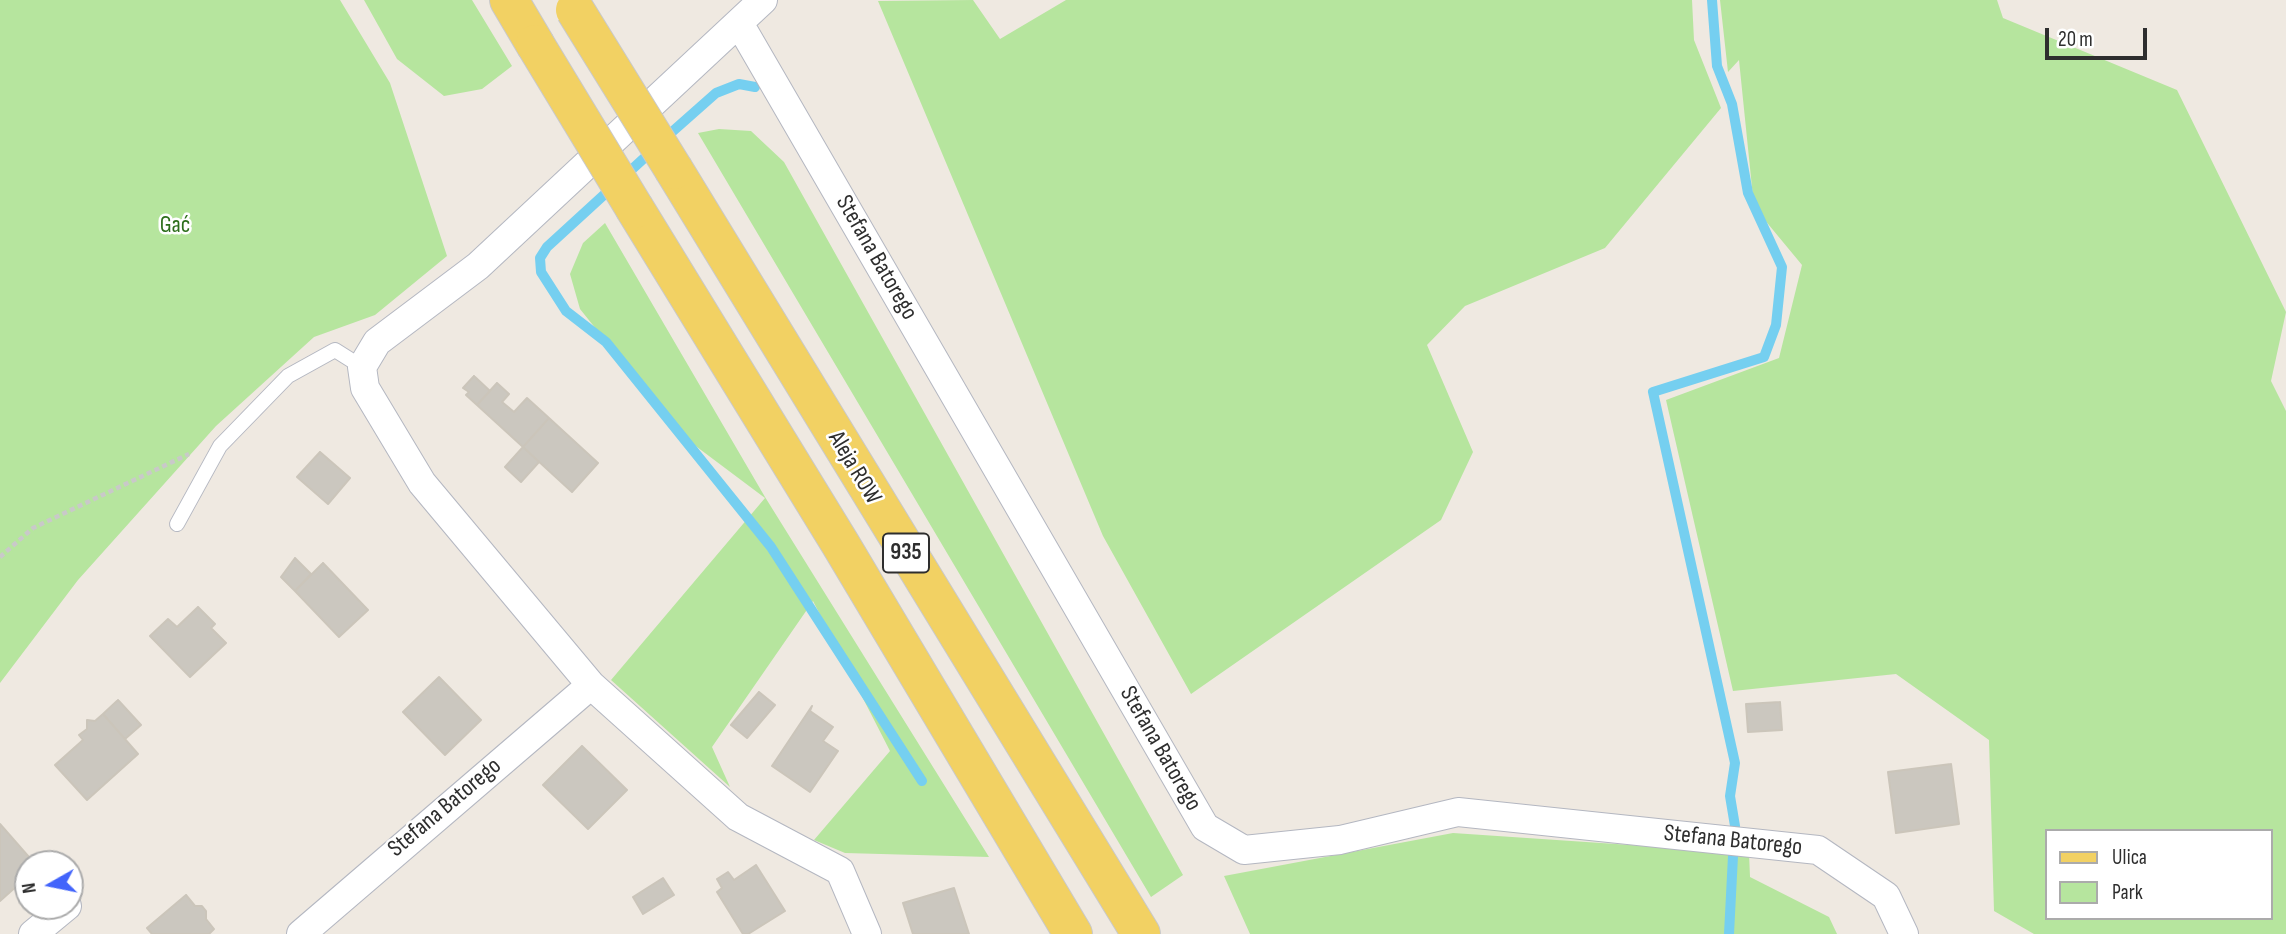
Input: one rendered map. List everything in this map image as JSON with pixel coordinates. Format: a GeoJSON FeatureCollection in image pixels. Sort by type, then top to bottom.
{"type":"FeatureCollection","features":[{"type":"Feature","properties":{"kind":"main road","name":"Aleja ROW"},"geometry":{"type":"LineString","coordinates":[[509,0],[834,533],[1073,934]]}},
{"type":"Feature","properties":{"kind":"main road","name":"Aleja ROW"},"geometry":{"type":"LineString","coordinates":[[572,5],[1141,934]]}},
{"type":"Feature","properties":{"kind":"street"},"geometry":{"type":"LineString","coordinates":[[763,0],[478,266],[377,342],[362,367],[365,388],[422,483],[591,685],[738,817],[840,871],[867,934]]}},
{"type":"Feature","properties":{"kind":"street","name":"Stefana Batorego"},"geometry":{"type":"LineString","coordinates":[[739,23],[1205,827],[1244,850],[1340,840],[1458,812],[1818,850],[1886,896],[1904,934]]}},
{"type":"Feature","properties":{"kind":"street","name":"Stefana Batorego"},"geometry":{"type":"LineString","coordinates":[[301,934],[591,685]]}},
{"type":"Feature","properties":{"kind":"street"},"geometry":{"type":"LineString","coordinates":[[33,934],[50,920]]}},
{"type":"Feature","properties":{"kind":"lane"},"geometry":{"type":"LineString","coordinates":[[177,524],[219,446],[288,376],[335,350],[362,367]]}},
{"type":"Feature","properties":{"kind":"path"},"geometry":{"type":"LineString","coordinates":[[0,557],[33,528],[198,449],[219,446]]}},
{"type":"Feature","properties":{"kind":"green space","name":"Gać"},"geometry":{"type":"Polygon","coordinates":[[[0,0],[340,0],[390,83],[447,256],[375,315],[314,337],[216,426],[78,580],[0,683],[0,0]]]}},
{"type":"Feature","properties":{"kind":"green space"},"geometry":{"type":"Polygon","coordinates":[[[364,0],[472,0],[512,66],[482,89],[444,96],[397,59],[364,0]]]}},
{"type":"Feature","properties":{"kind":"green space"},"geometry":{"type":"Polygon","coordinates":[[[973,0],[1000,39],[1066,0],[1692,0],[1694,40],[1721,108],[1605,248],[1465,306],[1427,345],[1473,452],[1441,520],[1191,694],[1103,536],[878,1],[973,0]]]}},
{"type":"Feature","properties":{"kind":"green space"},"geometry":{"type":"Polygon","coordinates":[[[1720,0],[1997,0],[2003,18],[2177,90],[2286,312],[2271,381],[2286,411],[2286,934],[2034,934],[1994,911],[1989,740],[1896,674],[1733,691],[1666,400],[1779,358],[1802,265],[1754,207],[1739,60],[1728,72],[1720,0]]]}},
{"type":"Feature","properties":{"kind":"green space"},"geometry":{"type":"Polygon","coordinates":[[[719,129],[751,131],[784,162],[1183,875],[1151,897],[698,133],[719,129]]]}},
{"type":"Feature","properties":{"kind":"green space"},"geometry":{"type":"Polygon","coordinates":[[[605,223],[765,497],[989,857],[845,853],[814,840],[890,751],[813,601],[712,747],[730,787],[611,680],[765,498],[681,435],[580,309],[570,274],[583,243],[605,223]]]}},
{"type":"Feature","properties":{"kind":"green space"},"geometry":{"type":"Polygon","coordinates":[[[1453,833],[1749,853],[1750,877],[1829,917],[1837,934],[1250,934],[1224,876],[1453,833]]]}},
{"type":"Feature","properties":{"kind":"building"},"geometry":{"type":"Polygon","coordinates":[[[474,376],[490,391],[477,405],[466,395],[469,392],[463,388],[474,376]]]}},
{"type":"Feature","properties":{"kind":"building"},"geometry":{"type":"Polygon","coordinates":[[[497,383],[509,394],[502,402],[514,412],[527,398],[549,418],[523,447],[477,405],[497,383]]]}},
{"type":"Feature","properties":{"kind":"building"},"geometry":{"type":"Polygon","coordinates":[[[549,418],[598,463],[572,492],[523,447],[549,418]]]}},
{"type":"Feature","properties":{"kind":"building"},"geometry":{"type":"Polygon","coordinates":[[[523,447],[539,462],[521,482],[505,467],[523,447]]]}},
{"type":"Feature","properties":{"kind":"building"},"geometry":{"type":"Polygon","coordinates":[[[320,452],[350,478],[328,504],[297,477],[320,452]]]}},
{"type":"Feature","properties":{"kind":"building"},"geometry":{"type":"Polygon","coordinates":[[[295,558],[311,574],[295,591],[281,577],[295,558]]]}},
{"type":"Feature","properties":{"kind":"building"},"geometry":{"type":"Polygon","coordinates":[[[323,563],[368,610],[339,637],[295,591],[323,563]]]}},
{"type":"Feature","properties":{"kind":"building"},"geometry":{"type":"Polygon","coordinates":[[[198,607],[215,624],[211,628],[226,643],[190,677],[150,636],[168,619],[177,627],[198,607]]]}},
{"type":"Feature","properties":{"kind":"building"},"geometry":{"type":"Polygon","coordinates":[[[439,677],[481,720],[445,755],[403,712],[439,677]]]}},
{"type":"Feature","properties":{"kind":"building"},"geometry":{"type":"Polygon","coordinates":[[[759,692],[775,705],[747,738],[731,725],[759,692]]]}},
{"type":"Feature","properties":{"kind":"building"},"geometry":{"type":"Polygon","coordinates":[[[118,700],[141,725],[125,739],[103,714],[118,700]]]}},
{"type":"Feature","properties":{"kind":"building"},"geometry":{"type":"Polygon","coordinates":[[[1780,702],[1782,730],[1748,732],[1746,704],[1780,702]]]}},
{"type":"Feature","properties":{"kind":"building"},"geometry":{"type":"Polygon","coordinates":[[[812,706],[810,711],[833,727],[823,741],[838,751],[810,792],[772,766],[812,706]]]}},
{"type":"Feature","properties":{"kind":"building"},"geometry":{"type":"Polygon","coordinates":[[[103,714],[138,754],[87,800],[55,765],[83,740],[79,735],[87,729],[87,720],[95,721],[103,714]]]}},
{"type":"Feature","properties":{"kind":"building"},"geometry":{"type":"Polygon","coordinates":[[[582,746],[627,790],[588,829],[543,785],[582,746]]]}},
{"type":"Feature","properties":{"kind":"building"},"geometry":{"type":"Polygon","coordinates":[[[1951,764],[1959,824],[1896,833],[1888,772],[1951,764]]]}},
{"type":"Feature","properties":{"kind":"building"},"geometry":{"type":"Polygon","coordinates":[[[0,824],[23,850],[14,850],[14,888],[0,901],[0,824]]]}},
{"type":"Feature","properties":{"kind":"building"},"geometry":{"type":"Polygon","coordinates":[[[756,865],[785,911],[748,934],[743,934],[717,892],[722,888],[717,879],[728,872],[734,880],[756,865]]]}},
{"type":"Feature","properties":{"kind":"building"},"geometry":{"type":"Polygon","coordinates":[[[663,878],[674,895],[643,914],[633,897],[663,878]]]}},
{"type":"Feature","properties":{"kind":"building"},"geometry":{"type":"Polygon","coordinates":[[[954,888],[969,934],[913,934],[903,903],[954,888]]]}},
{"type":"Feature","properties":{"kind":"building"},"geometry":{"type":"Polygon","coordinates":[[[186,895],[195,906],[202,906],[206,911],[206,919],[214,929],[209,934],[152,934],[147,928],[186,895]]]}},
{"type":"Feature","properties":{"kind":"waterway"},"geometry":{"type":"LineString","coordinates":[[1712,0],[1717,66],[1732,104],[1748,193],[1782,267],[1776,325],[1764,357],[1653,392],[1735,763],[1730,796],[1735,826]]}},
{"type":"Feature","properties":{"kind":"waterway"},"geometry":{"type":"LineString","coordinates":[[664,139],[716,93],[739,84],[755,87]]}},
{"type":"Feature","properties":{"kind":"waterway"},"geometry":{"type":"LineString","coordinates":[[653,150],[547,247],[540,258],[541,272],[566,311],[606,342],[771,547],[922,781]]}},
{"type":"Feature","properties":{"kind":"waterway"},"geometry":{"type":"LineString","coordinates":[[1729,934],[1733,856]]}}]}
